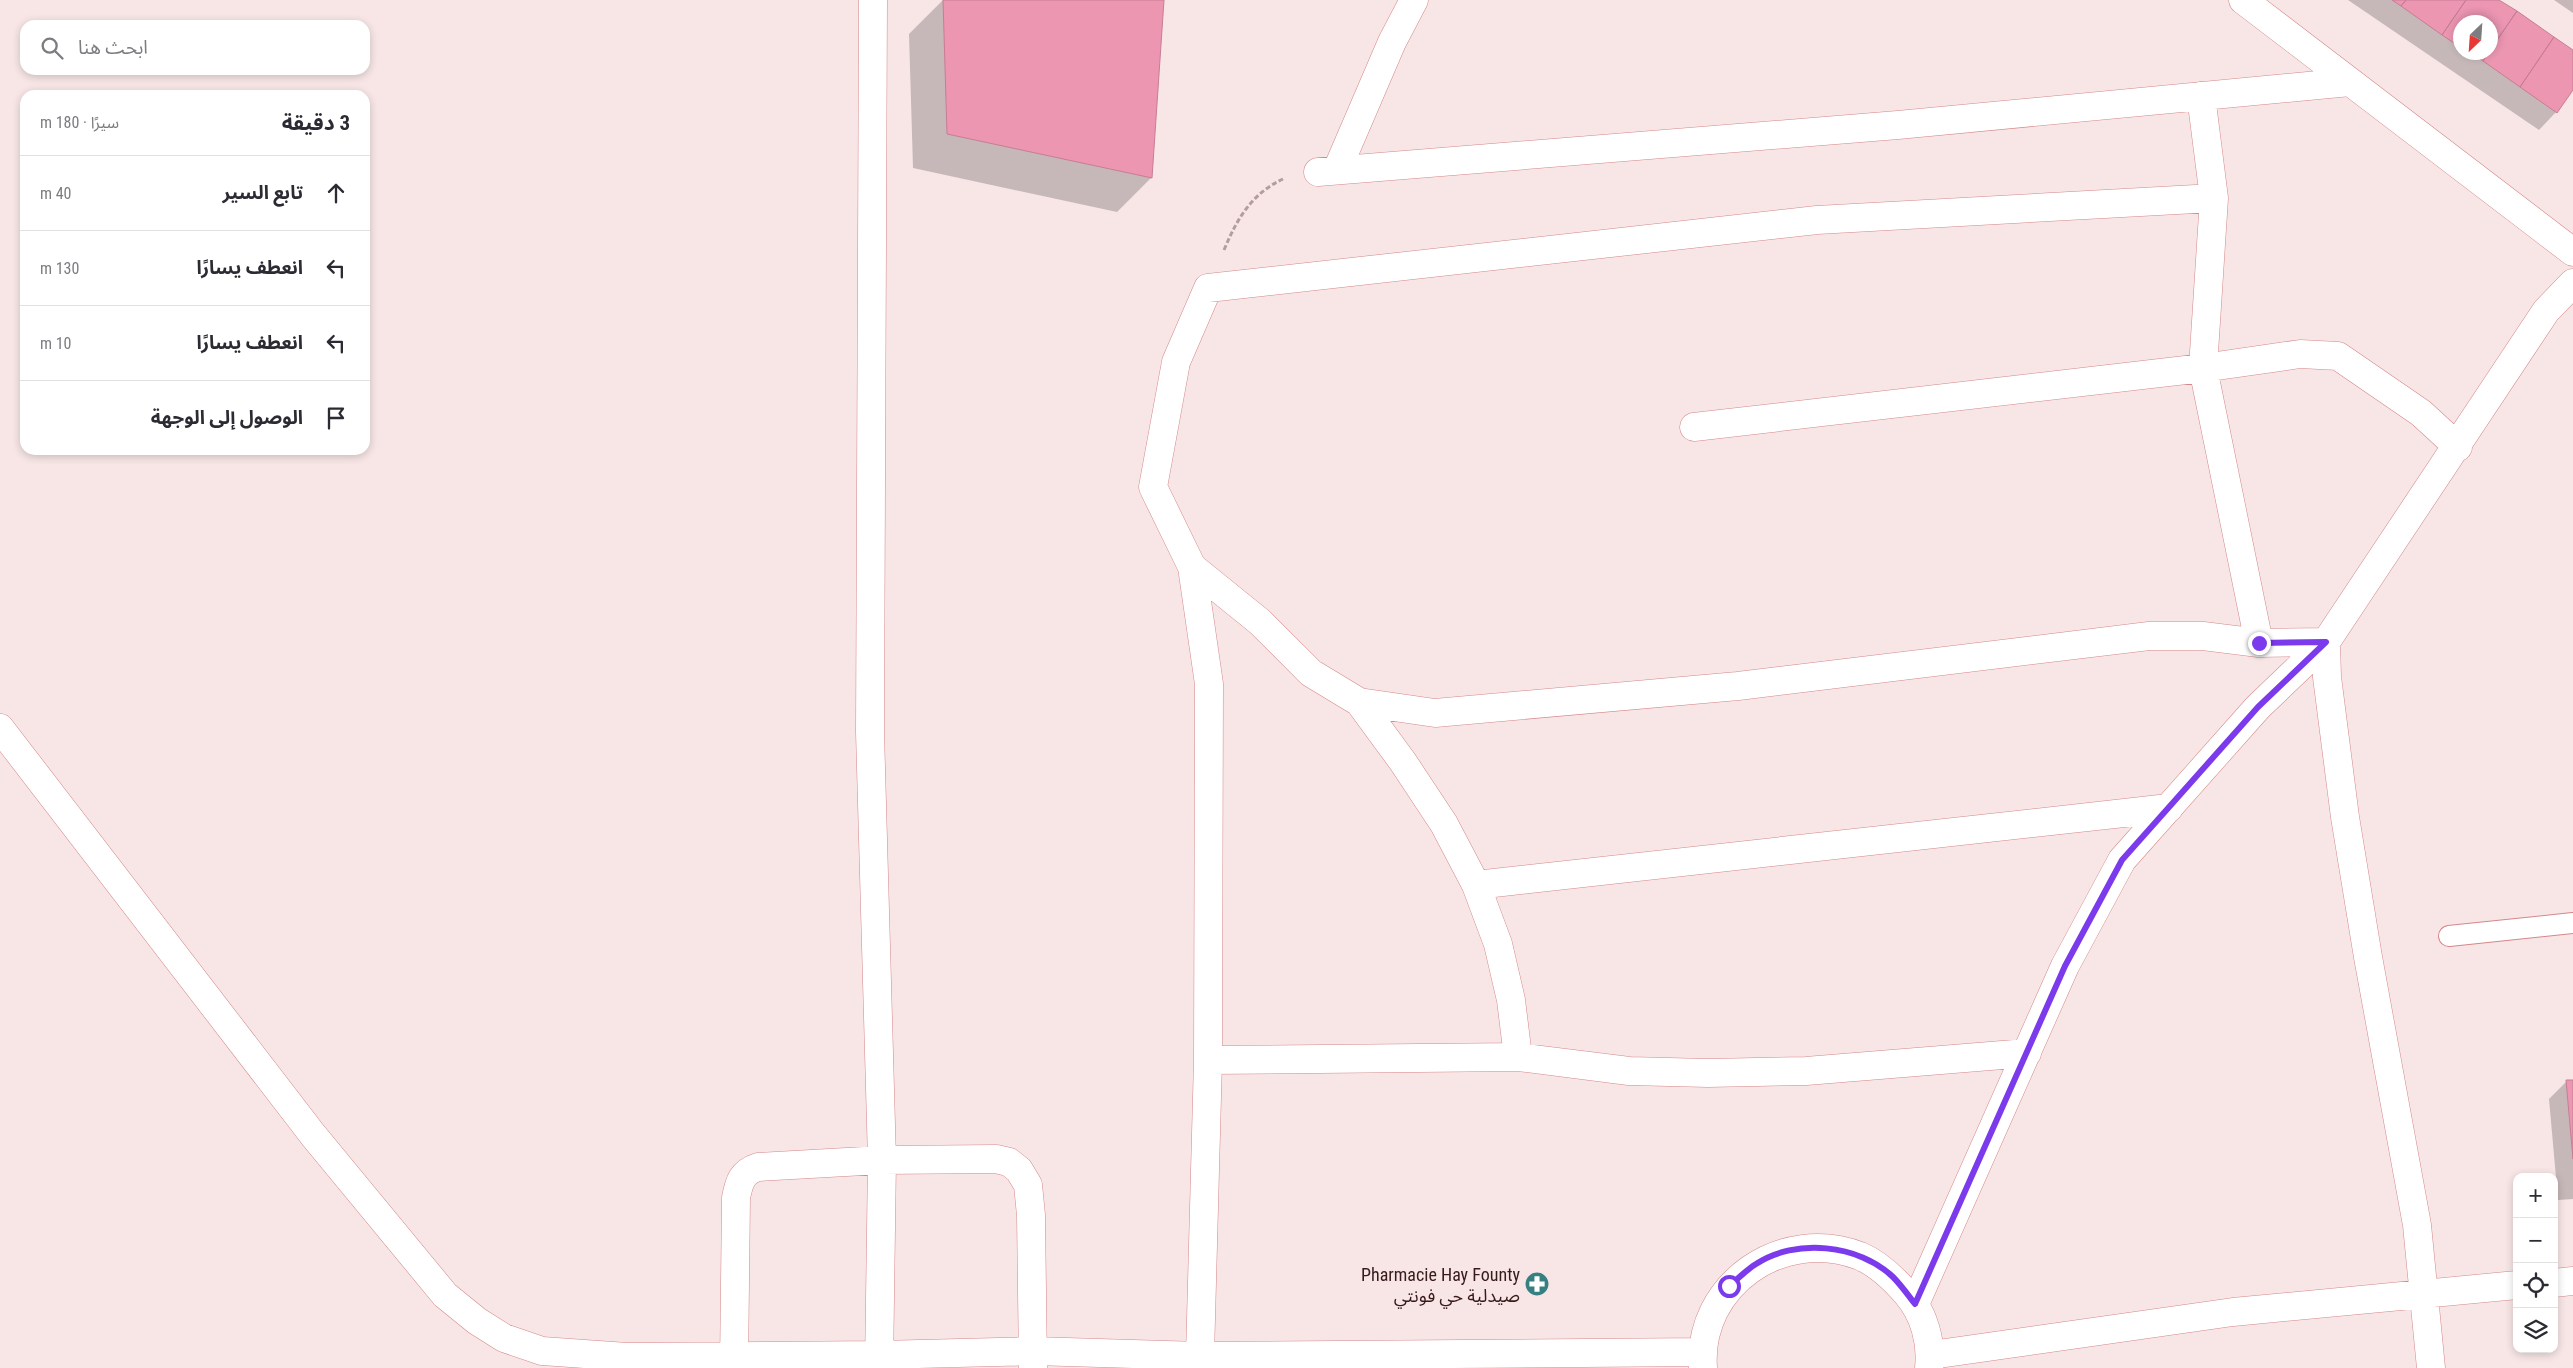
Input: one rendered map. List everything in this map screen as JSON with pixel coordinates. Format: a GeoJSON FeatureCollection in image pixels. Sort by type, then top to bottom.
{"type":"FeatureCollection","features":[{"type":"Feature","properties":{"kind":"street"},"geometry":{"type":"LineString","coordinates":[[873,0],[870,732],[882,1160],[879,1362]]}},
{"type":"Feature","properties":{"kind":"street"},"geometry":{"type":"LineString","coordinates":[[1327,171],[1414,0]]}},
{"type":"Feature","properties":{"kind":"street"},"geometry":{"type":"LineString","coordinates":[[2243,0],[2573,252]]}},
{"type":"Feature","properties":{"kind":"street"},"geometry":{"type":"LineString","coordinates":[[1327,171],[1888,125],[2350,82]]}},
{"type":"Feature","properties":{"kind":"street"},"geometry":{"type":"LineString","coordinates":[[2201,96],[2214,198],[2203,368],[2259,643]]}},
{"type":"Feature","properties":{"kind":"street"},"geometry":{"type":"LineString","coordinates":[[1200,1356],[1208,1060],[1208,684],[1192,567],[1153,487],[1176,362],[1208,288],[1816,220],[2214,198]]}},
{"type":"Feature","properties":{"kind":"street"},"geometry":{"type":"LineString","coordinates":[[1915,1304],[2065,966],[2122,860],[2258,707],[2326,642],[2355,595],[2458,447],[2546,311],[2573,283]]}},
{"type":"Feature","properties":{"kind":"street"},"geometry":{"type":"LineString","coordinates":[[1694,427],[2203,368],[2300,354],[2338,356],[2421,413],[2458,447]]}},
{"type":"Feature","properties":{"kind":"street"},"geometry":{"type":"LineString","coordinates":[[1192,567],[1260,622],[1312,673],[1359,702],[1444,824],[1476,885],[1498,944],[1511,1000],[1518,1057]]}},
{"type":"Feature","properties":{"kind":"street"},"geometry":{"type":"LineString","coordinates":[[1359,702],[1435,712],[1738,686],[2149,636],[2203,636],[2259,643],[2326,642]]}},
{"type":"Feature","properties":{"kind":"street"},"geometry":{"type":"LineString","coordinates":[[2326,642],[2327,676],[2345,817],[2368,957],[2417,1225],[2422,1293],[2431,1368]]}},
{"type":"Feature","properties":{"kind":"street"},"geometry":{"type":"LineString","coordinates":[[0,728],[313,1136],[445,1295],[477,1321],[504,1338],[542,1351],[734,1362],[879,1362],[1200,1356],[1702,1360],[1710,1317],[1729,1286],[1757,1263],[1790,1250],[1826,1248],[1861,1256],[1892,1276],[1915,1304],[1926,1329],[1930,1361],[2233,1312],[2422,1293],[2513,1286]]}},
{"type":"Feature","properties":{"kind":"street"},"geometry":{"type":"LineString","coordinates":[[1476,885],[2169,808]]}},
{"type":"Feature","properties":{"kind":"street"},"geometry":{"type":"LineString","coordinates":[[1208,1060],[1518,1057],[1629,1071],[1708,1073],[1806,1071],[2027,1053]]}},
{"type":"Feature","properties":{"kind":"street"},"geometry":{"type":"LineString","coordinates":[[734,1362],[736,1198],[742,1177],[748,1170],[758,1166],[882,1160],[996,1159],[1009,1162],[1019,1170],[1028,1185],[1031,1215],[1033,1359]]}},
{"type":"Feature","properties":{"kind":"street"},"geometry":{"type":"LineString","coordinates":[[2558,1282],[2573,1281]]}},
{"type":"Feature","properties":{"kind":"lane"},"geometry":{"type":"LineString","coordinates":[[2449,936],[2573,923]]}},
{"type":"Feature","properties":{"kind":"path"},"geometry":{"type":"LineString","coordinates":[[1208,288],[1234,225],[1249,203],[1268,186],[1291,175],[1327,171]]}},
{"type":"Feature","properties":{"kind":"building"},"geometry":{"type":"Polygon","coordinates":[[[943,0],[1164,0],[1152,178],[947,134],[943,0]]]}},
{"type":"Feature","properties":{"kind":"building"},"geometry":{"type":"Polygon","coordinates":[[[2392,0],[2406,0],[2401,6],[2392,0]]]}},
{"type":"Feature","properties":{"kind":"building"},"geometry":{"type":"Polygon","coordinates":[[[2406,0],[2466,0],[2456,15],[2453,15],[2453,19],[2442,35],[2401,6],[2406,0]]]}},
{"type":"Feature","properties":{"kind":"building"},"geometry":{"type":"Polygon","coordinates":[[[2466,0],[2499,0],[2517,11],[2498,38],[2498,15],[2456,15],[2466,0]]]}},
{"type":"Feature","properties":{"kind":"building"},"geometry":{"type":"Polygon","coordinates":[[[2517,11],[2554,37],[2520,87],[2483,61],[2498,60],[2498,39],[2517,11]]]}},
{"type":"Feature","properties":{"kind":"building"},"geometry":{"type":"Polygon","coordinates":[[[2453,19],[2453,42],[2442,35],[2453,19]]]}},
{"type":"Feature","properties":{"kind":"building"},"geometry":{"type":"Polygon","coordinates":[[[2554,37],[2573,50],[2573,90],[2557,113],[2520,87],[2554,37]]]}},
{"type":"Feature","properties":{"kind":"building"},"geometry":{"type":"Polygon","coordinates":[[[2566,1080],[2573,1080],[2573,1159],[2566,1080]]]}},
{"type":"Feature","properties":{"kind":"place","name":"Pharmacie Hay Founty صيدلية حي فونتي"},"geometry":{"type":"Point","coordinates":[1537,1284]}},
{"type":"Feature","properties":{"kind":"route"},"geometry":{"type":"LineString","coordinates":[[1729,1286],[1757,1263],[1790,1250],[1826,1248],[1861,1256],[1892,1276],[1915,1304],[2065,966],[2122,860],[2258,707],[2326,642],[2259,643]]}}]}
